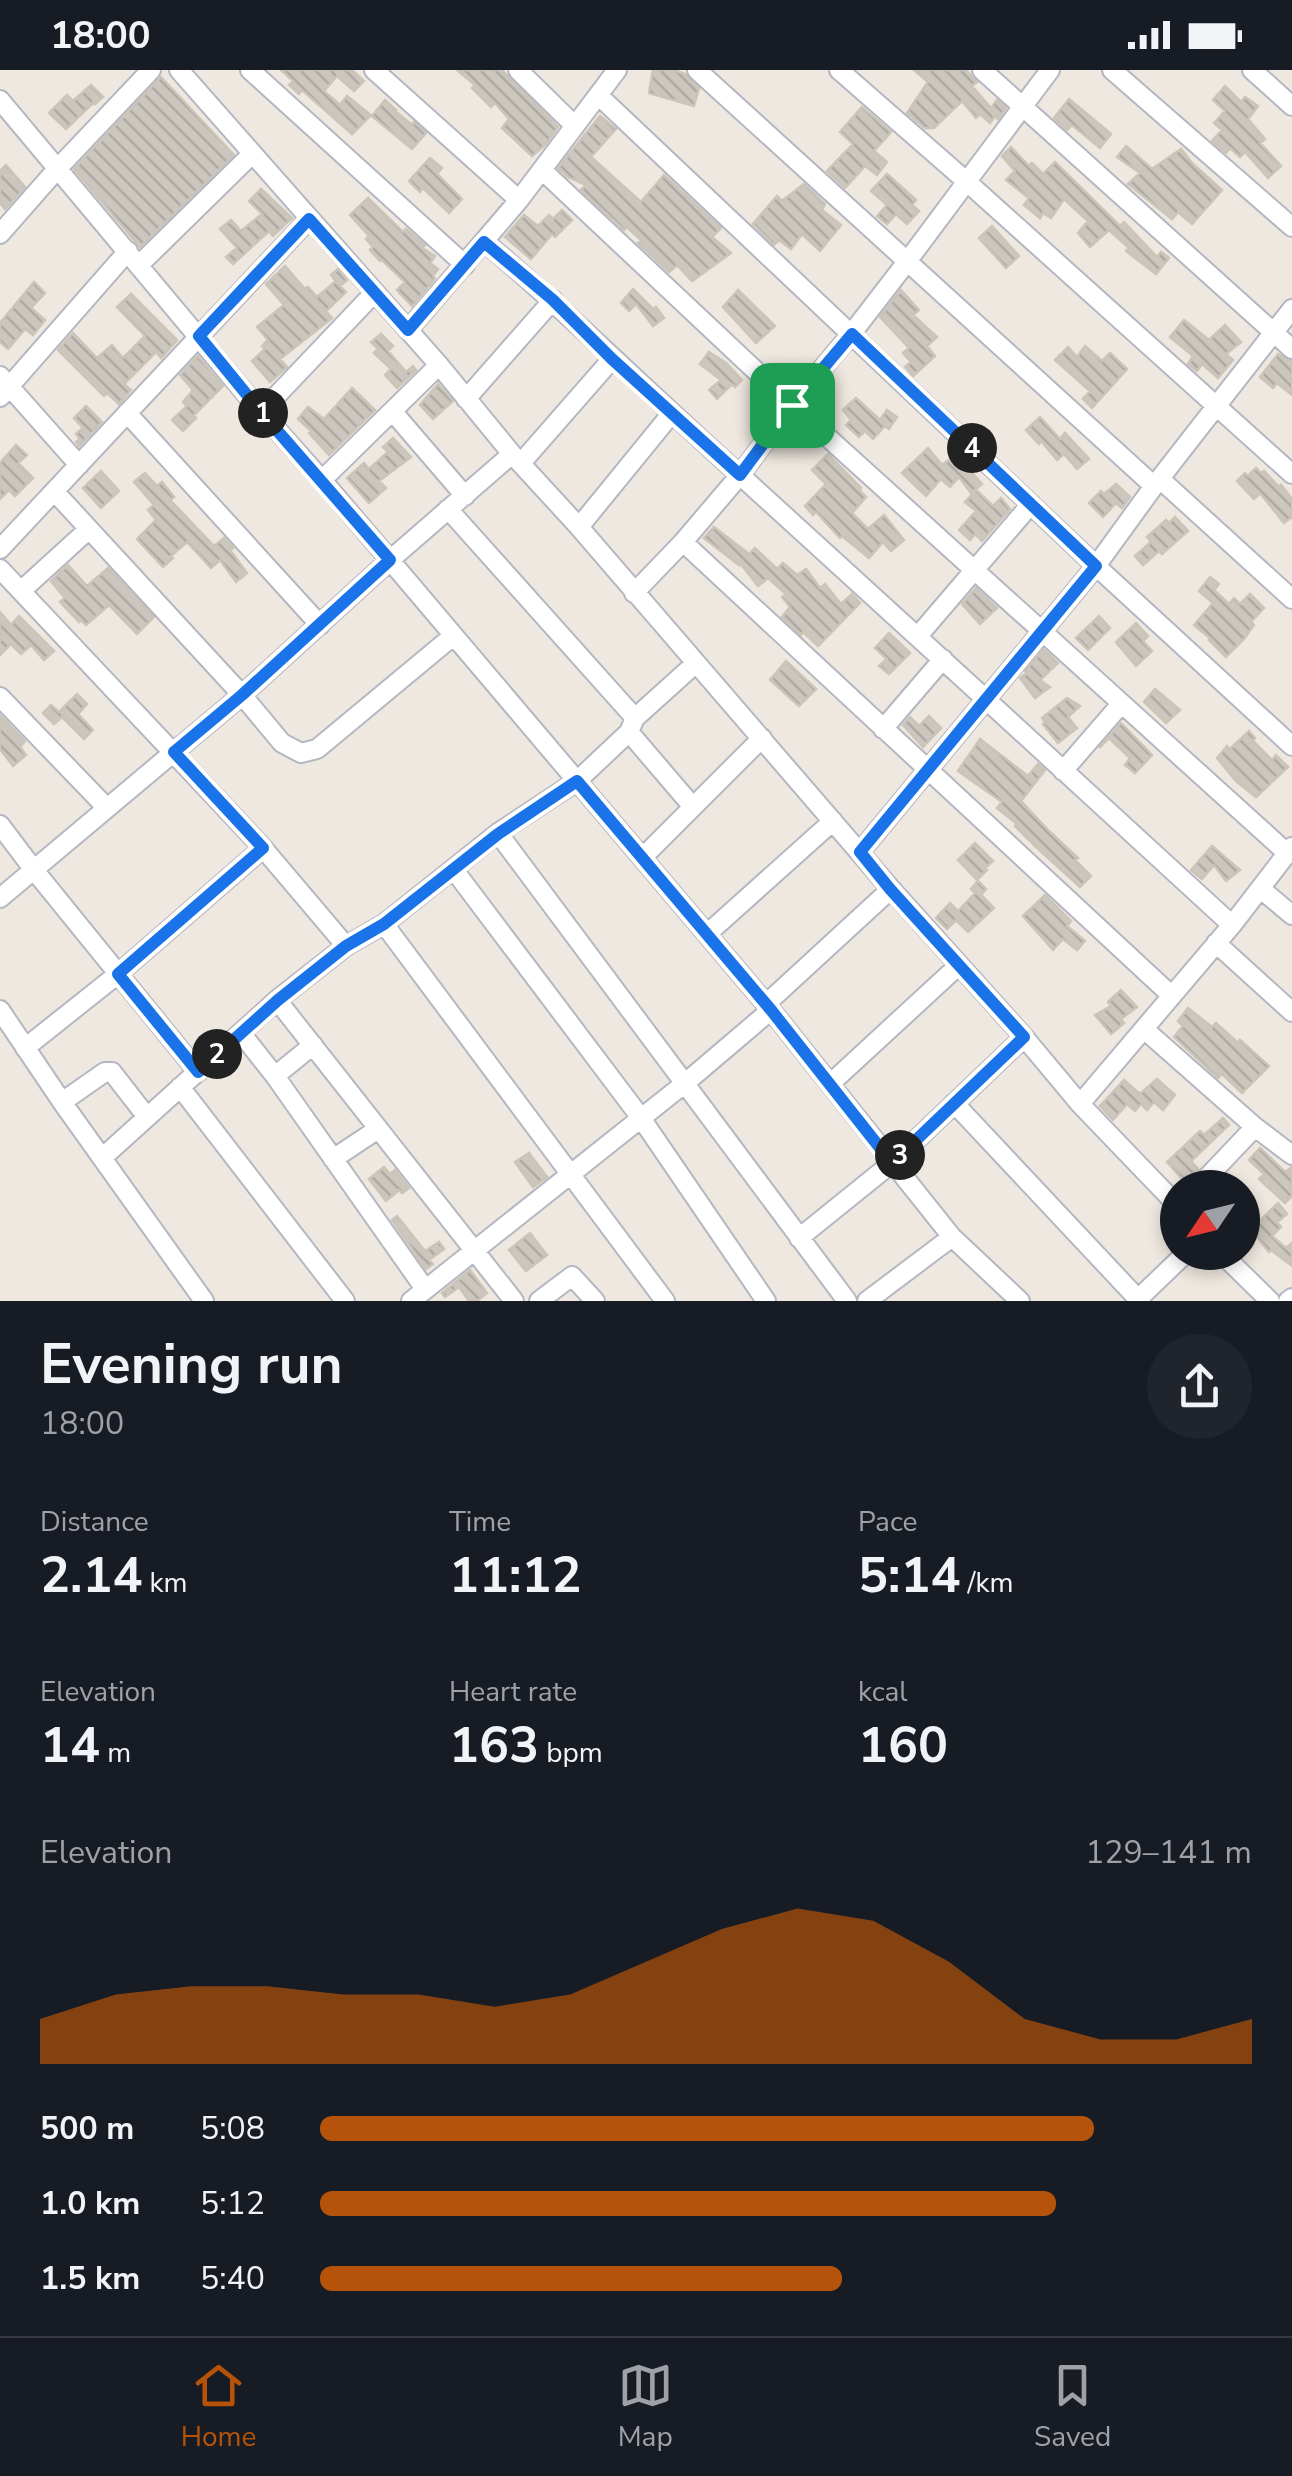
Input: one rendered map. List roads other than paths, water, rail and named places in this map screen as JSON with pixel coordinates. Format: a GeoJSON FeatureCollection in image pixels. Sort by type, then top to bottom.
{"type":"FeatureCollection","features":[{"type":"Feature","properties":{"kind":"street"},"geometry":{"type":"LineString","coordinates":[[2,229],[151,70]]}},
{"type":"Feature","properties":{"kind":"street"},"geometry":{"type":"LineString","coordinates":[[180,70],[890,889],[1080,1104],[1160,1187]]}},
{"type":"Feature","properties":{"kind":"street"},"geometry":{"type":"LineString","coordinates":[[250,70],[465,265]]}},
{"type":"Feature","properties":{"kind":"street"},"geometry":{"type":"LineString","coordinates":[[374,70],[519,200]]}},
{"type":"Feature","properties":{"kind":"street"},"geometry":{"type":"LineString","coordinates":[[518,70],[576,126]]}},
{"type":"Feature","properties":{"kind":"street"},"geometry":{"type":"LineString","coordinates":[[408,330],[519,200],[617,70]]}},
{"type":"Feature","properties":{"kind":"street"},"geometry":{"type":"LineString","coordinates":[[698,70],[906,263],[1292,599]]}},
{"type":"Feature","properties":{"kind":"street"},"geometry":{"type":"LineString","coordinates":[[839,70],[1292,474]]}},
{"type":"Feature","properties":{"kind":"street"},"geometry":{"type":"LineString","coordinates":[[982,70],[1292,349]]}},
{"type":"Feature","properties":{"kind":"street"},"geometry":{"type":"LineString","coordinates":[[634,593],[740,475],[852,334],[1050,70]]}},
{"type":"Feature","properties":{"kind":"street"},"geometry":{"type":"LineString","coordinates":[[1112,70],[1292,227]]}},
{"type":"Feature","properties":{"kind":"street"},"geometry":{"type":"LineString","coordinates":[[1252,70],[1292,106]]}},
{"type":"Feature","properties":{"kind":"street"},"geometry":{"type":"LineString","coordinates":[[598,95],[1292,746]]}},
{"type":"Feature","properties":{"kind":"street"},"geometry":{"type":"LineString","coordinates":[[0,100],[707,934],[952,1237],[1020,1301]]}},
{"type":"Feature","properties":{"kind":"street"},"geometry":{"type":"LineString","coordinates":[[79,465],[3,387],[134,258],[252,154]]}},
{"type":"Feature","properties":{"kind":"street"},"geometry":{"type":"LineString","coordinates":[[542,170],[1041,633],[1290,850],[1146,1030],[1080,1104]]}},
{"type":"Feature","properties":{"kind":"street"},"geometry":{"type":"LineString","coordinates":[[0,549],[309,219]]}},
{"type":"Feature","properties":{"kind":"street"},"geometry":{"type":"LineString","coordinates":[[484,242],[553,300],[612,359],[1232,925]]}},
{"type":"Feature","properties":{"kind":"street"},"geometry":{"type":"LineString","coordinates":[[261,412],[375,292]]}},
{"type":"Feature","properties":{"kind":"street"},"geometry":{"type":"LineString","coordinates":[[466,399],[553,300]]}},
{"type":"Feature","properties":{"kind":"street"},"geometry":{"type":"LineString","coordinates":[[860,852],[1096,566],[1292,309]]}},
{"type":"Feature","properties":{"kind":"street"},"geometry":{"type":"LineString","coordinates":[[0,898],[242,695],[448,509],[516,458],[612,359]]}},
{"type":"Feature","properties":{"kind":"street"},"geometry":{"type":"LineString","coordinates":[[322,480],[439,365]]}},
{"type":"Feature","properties":{"kind":"street"},"geometry":{"type":"LineString","coordinates":[[393,412],[464,496]]}},
{"type":"Feature","properties":{"kind":"street"},"geometry":{"type":"LineString","coordinates":[[579,527],[672,412]]}},
{"type":"Feature","properties":{"kind":"street"},"geometry":{"type":"LineString","coordinates":[[127,413],[320,625]]}},
{"type":"Feature","properties":{"kind":"street"},"geometry":{"type":"LineString","coordinates":[[54,491],[282,743],[301,754],[317,749],[453,636]]}},
{"type":"Feature","properties":{"kind":"street"},"geometry":{"type":"LineString","coordinates":[[918,636],[1032,504]]}},
{"type":"Feature","properties":{"kind":"street"},"geometry":{"type":"LineString","coordinates":[[448,509],[632,725],[693,807]]}},
{"type":"Feature","properties":{"kind":"street"},"geometry":{"type":"LineString","coordinates":[[22,590],[89,528]]}},
{"type":"Feature","properties":{"kind":"street"},"geometry":{"type":"LineString","coordinates":[[683,542],[1172,996]]}},
{"type":"Feature","properties":{"kind":"street"},"geometry":{"type":"LineString","coordinates":[[0,570],[263,848],[346,946]]}},
{"type":"Feature","properties":{"kind":"street"},"geometry":{"type":"LineString","coordinates":[[883,729],[943,659]]}},
{"type":"Feature","properties":{"kind":"street"},"geometry":{"type":"LineString","coordinates":[[102,1158],[278,1000],[346,946],[384,924],[498,834],[577,781],[696,663]]}},
{"type":"Feature","properties":{"kind":"street"},"geometry":{"type":"LineString","coordinates":[[0,697],[106,807]]}},
{"type":"Feature","properties":{"kind":"street"},"geometry":{"type":"LineString","coordinates":[[1064,771],[1121,704]]}},
{"type":"Feature","properties":{"kind":"street"},"geometry":{"type":"LineString","coordinates":[[643,858],[762,738]]}},
{"type":"Feature","properties":{"kind":"street"},"geometry":{"type":"LineString","coordinates":[[707,934],[833,820]]}},
{"type":"Feature","properties":{"kind":"street"},"geometry":{"type":"LineString","coordinates":[[0,825],[198,1072]]}},
{"type":"Feature","properties":{"kind":"street"},"geometry":{"type":"LineString","coordinates":[[498,834],[847,1301]]}},
{"type":"Feature","properties":{"kind":"street"},"geometry":{"type":"LineString","coordinates":[[24,1048],[118,974],[263,848]]}},
{"type":"Feature","properties":{"kind":"street"},"geometry":{"type":"LineString","coordinates":[[454,870],[640,1118],[766,1301]]}},
{"type":"Feature","properties":{"kind":"street"},"geometry":{"type":"LineString","coordinates":[[241,1033],[333,1159],[418,1295],[684,1084],[890,889]]}},
{"type":"Feature","properties":{"kind":"street"},"geometry":{"type":"LineString","coordinates":[[1260,890],[1292,915]]}},
{"type":"Feature","properties":{"kind":"street"},"geometry":{"type":"LineString","coordinates":[[384,924],[660,1294],[638,1301]]}},
{"type":"Feature","properties":{"kind":"street"},"geometry":{"type":"LineString","coordinates":[[1216,944],[1292,1012]]}},
{"type":"Feature","properties":{"kind":"street"},"geometry":{"type":"LineString","coordinates":[[831,1084],[959,965]]}},
{"type":"Feature","properties":{"kind":"street"},"geometry":{"type":"LineString","coordinates":[[278,1000],[514,1301]]}},
{"type":"Feature","properties":{"kind":"street"},"geometry":{"type":"LineString","coordinates":[[0,1010],[204,1301]]}},
{"type":"Feature","properties":{"kind":"street"},"geometry":{"type":"LineString","coordinates":[[1146,1030],[1292,1155]]}},
{"type":"Feature","properties":{"kind":"street"},"geometry":{"type":"LineString","coordinates":[[799,1238],[892,1163],[1024,1037]]}},
{"type":"Feature","properties":{"kind":"street"},"geometry":{"type":"LineString","coordinates":[[275,1076],[313,1045]]}},
{"type":"Feature","properties":{"kind":"street"},"geometry":{"type":"LineString","coordinates":[[62,1102],[105,1072],[112,1072],[147,1118]]}},
{"type":"Feature","properties":{"kind":"street"},"geometry":{"type":"LineString","coordinates":[[180,1088],[345,1301]]}},
{"type":"Feature","properties":{"kind":"street"},"geometry":{"type":"LineString","coordinates":[[954,1103],[1137,1300],[1168,1270]]}},
{"type":"Feature","properties":{"kind":"street"},"geometry":{"type":"LineString","coordinates":[[1214,1170],[1255,1127]]}},
{"type":"Feature","properties":{"kind":"street"},"geometry":{"type":"LineString","coordinates":[[333,1159],[378,1128]]}},
{"type":"Feature","properties":{"kind":"street"},"geometry":{"type":"LineString","coordinates":[[879,1298],[952,1237]]}},
{"type":"Feature","properties":{"kind":"street"},"geometry":{"type":"LineString","coordinates":[[1238,1270],[1270,1301]]}},
{"type":"Feature","properties":{"kind":"street"},"geometry":{"type":"LineString","coordinates":[[539,1301],[572,1276],[595,1301]]}}]}
